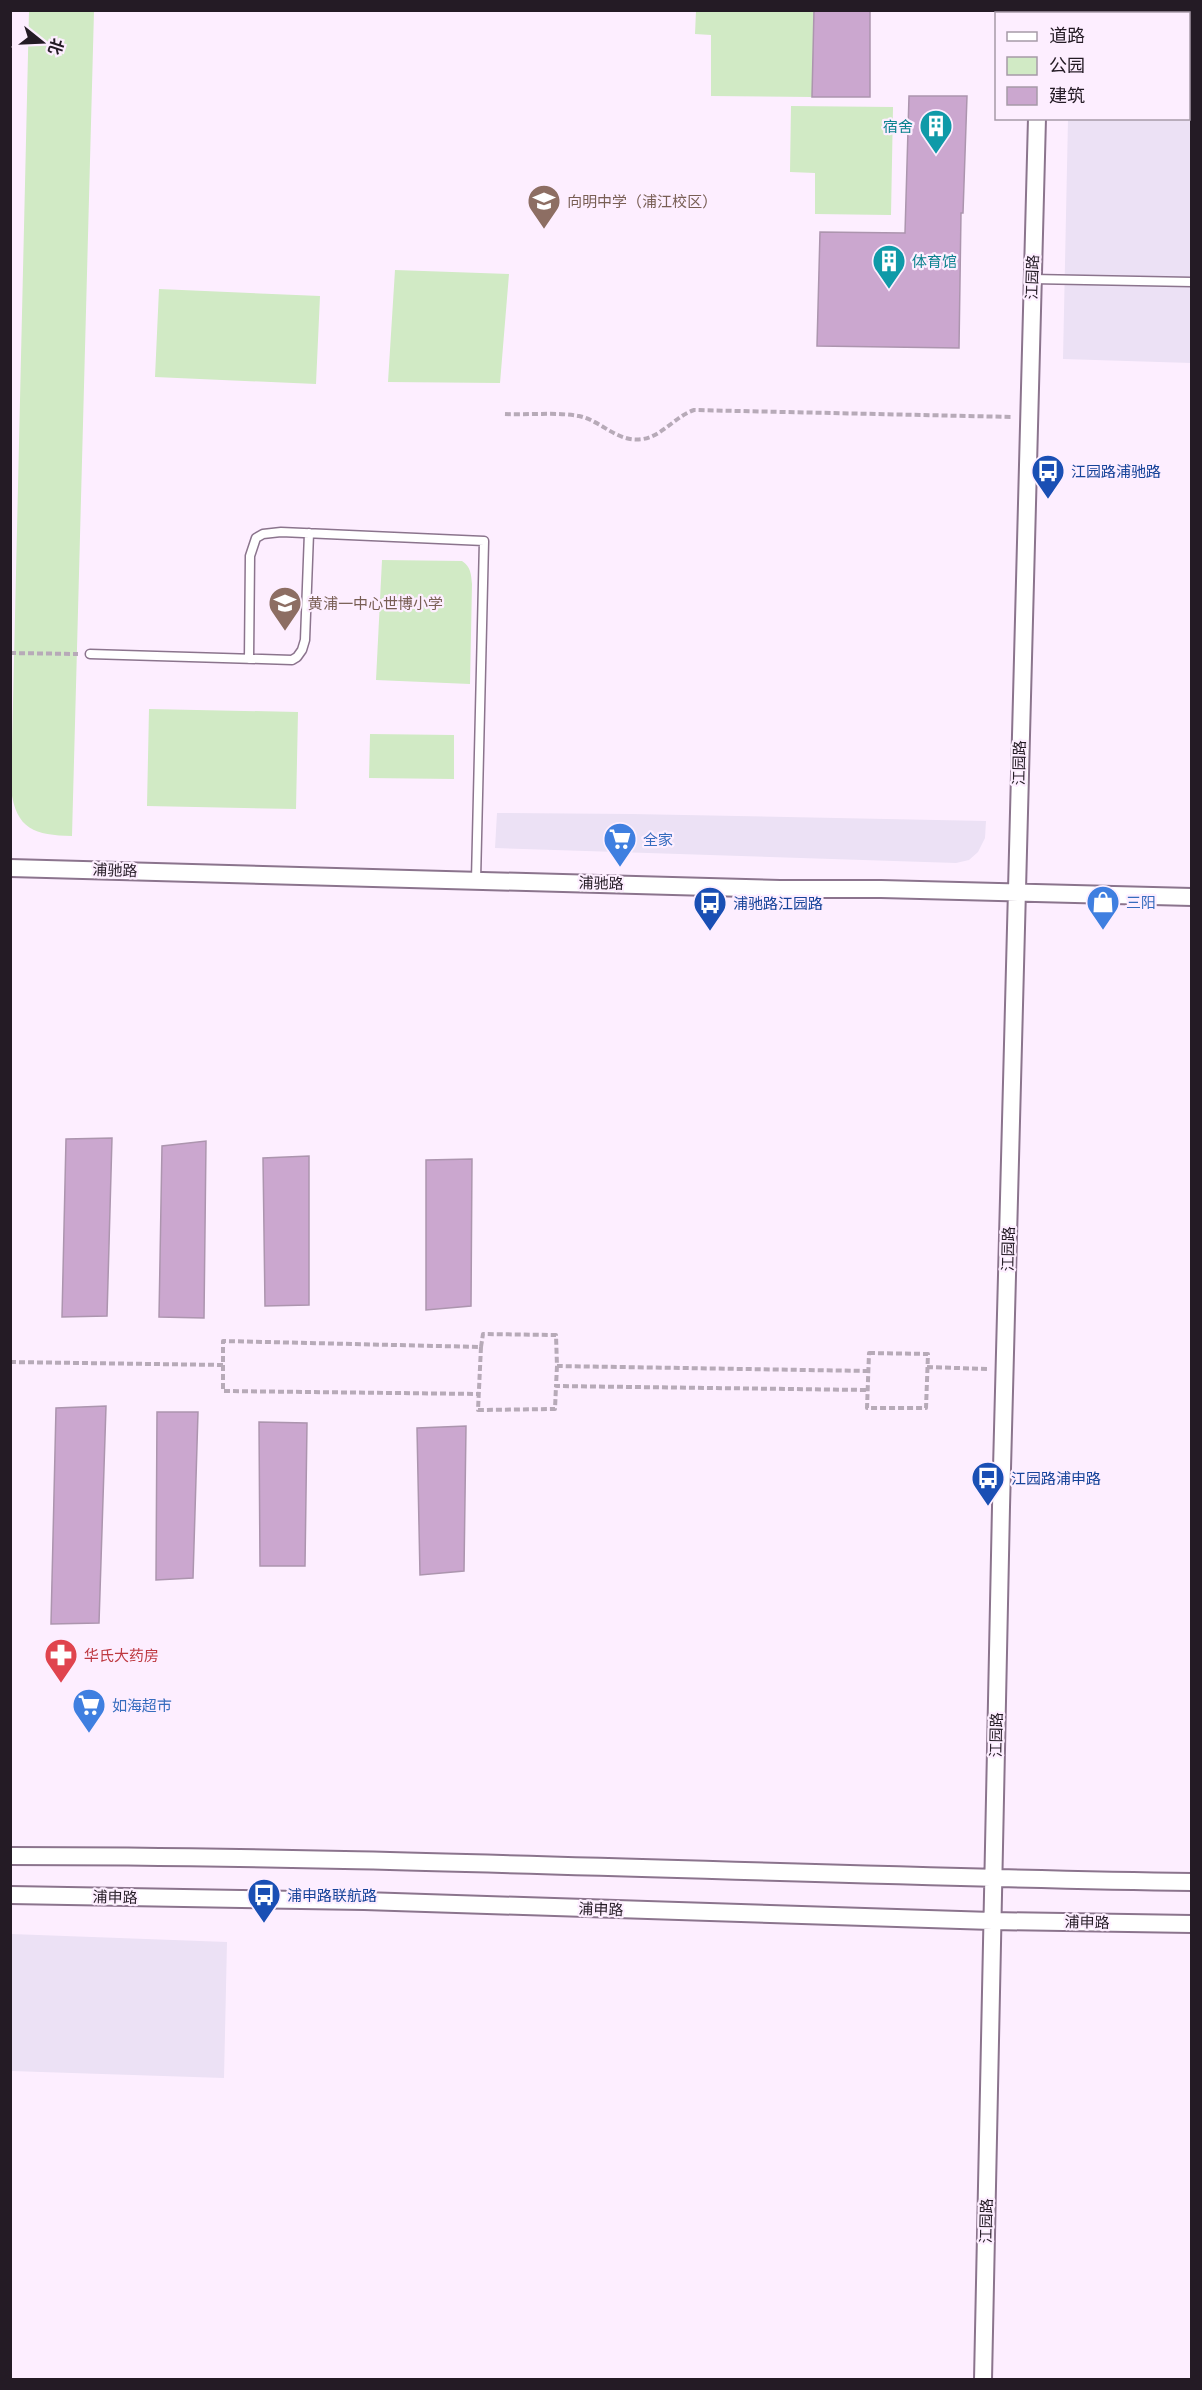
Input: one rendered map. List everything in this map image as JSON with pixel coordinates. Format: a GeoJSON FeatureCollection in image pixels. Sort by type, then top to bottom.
{"type":"FeatureCollection","features":[{"type":"Feature","properties":{"kind":"street","name":"江园路"},"geometry":{"type":"LineString","coordinates":[[983,2379],[1016,894],[1037,120]]}},
{"type":"Feature","properties":{"kind":"street","name":"浦驰路"},"geometry":{"type":"LineString","coordinates":[[10,867],[1191,897]]}},
{"type":"Feature","properties":{"kind":"street"},"geometry":{"type":"LineString","coordinates":[[10,1857],[193,1856],[993,1879],[1191,1882]]}},
{"type":"Feature","properties":{"kind":"street","name":"浦申路"},"geometry":{"type":"LineString","coordinates":[[10,1895],[364,1901],[992,1921],[1191,1924]]}},
{"type":"Feature","properties":{"kind":"lane"},"geometry":{"type":"LineString","coordinates":[[1032,279],[1191,282]]}},
{"type":"Feature","properties":{"kind":"lane"},"geometry":{"type":"LineString","coordinates":[[90,654],[292,660],[302,650],[305,640],[309,533]]}},
{"type":"Feature","properties":{"kind":"lane"},"geometry":{"type":"LineString","coordinates":[[249,659],[250,556],[256,538],[263,534],[309,533],[484,541],[476,880]]}},
{"type":"Feature","properties":{"kind":"path"},"geometry":{"type":"LineString","coordinates":[[505,414],[577,416],[625,438],[635,440],[652,436],[687,412],[701,409],[1029,417]]}},
{"type":"Feature","properties":{"kind":"path"},"geometry":{"type":"LineString","coordinates":[[10,653],[90,654]]}},
{"type":"Feature","properties":{"kind":"path"},"geometry":{"type":"LineString","coordinates":[[483,1334],[556,1335],[555,1409],[478,1410],[481,1347],[483,1334]]}},
{"type":"Feature","properties":{"kind":"path"},"geometry":{"type":"LineString","coordinates":[[479,1394],[223,1391],[223,1341],[481,1347]]}},
{"type":"Feature","properties":{"kind":"path"},"geometry":{"type":"LineString","coordinates":[[869,1353],[928,1354],[926,1408],[867,1408],[869,1371],[869,1353]]}},
{"type":"Feature","properties":{"kind":"path"},"geometry":{"type":"LineString","coordinates":[[10,1362],[223,1365]]}},
{"type":"Feature","properties":{"kind":"path"},"geometry":{"type":"LineString","coordinates":[[557,1366],[869,1371]]}},
{"type":"Feature","properties":{"kind":"path"},"geometry":{"type":"LineString","coordinates":[[927,1367],[987,1369]]}},
{"type":"Feature","properties":{"kind":"path"},"geometry":{"type":"LineString","coordinates":[[556,1386],[868,1390]]}},
{"type":"Feature","properties":{"kind":"shaded area"},"geometry":{"type":"Polygon","coordinates":[[[1191,68],[1191,363],[1063,359],[1068,120],[1190,120],[1191,68]]]}},
{"type":"Feature","properties":{"kind":"shaded area"},"geometry":{"type":"Polygon","coordinates":[[[497,813],[986,821],[985,838],[978,852],[969,860],[956,863],[495,848],[497,813]]]}},
{"type":"Feature","properties":{"kind":"shaded area"},"geometry":{"type":"Polygon","coordinates":[[[11,1934],[227,1942],[224,2078],[11,2071],[11,1934]]]}},
{"type":"Feature","properties":{"kind":"green space"},"geometry":{"type":"Polygon","coordinates":[[[29,11],[94,11],[72,836],[48,834],[30,828],[17,814],[11,789],[29,11]]]}},
{"type":"Feature","properties":{"kind":"green space"},"geometry":{"type":"Polygon","coordinates":[[[696,11],[814,11],[812,97],[711,96],[711,35],[695,34],[696,11]]]}},
{"type":"Feature","properties":{"kind":"green space"},"geometry":{"type":"Polygon","coordinates":[[[791,106],[893,107],[891,215],[815,214],[815,173],[790,172],[791,106]]]}},
{"type":"Feature","properties":{"kind":"green space"},"geometry":{"type":"Polygon","coordinates":[[[395,270],[509,274],[500,383],[388,382],[395,270]]]}},
{"type":"Feature","properties":{"kind":"green space"},"geometry":{"type":"Polygon","coordinates":[[[159,289],[320,296],[316,384],[155,377],[159,289]]]}},
{"type":"Feature","properties":{"kind":"green space"},"geometry":{"type":"Polygon","coordinates":[[[382,560],[462,561],[469,568],[472,584],[470,684],[376,680],[382,560]]]}},
{"type":"Feature","properties":{"kind":"green space"},"geometry":{"type":"Polygon","coordinates":[[[149,709],[298,712],[296,809],[147,806],[149,709]]]}},
{"type":"Feature","properties":{"kind":"green space"},"geometry":{"type":"Polygon","coordinates":[[[370,734],[454,735],[454,779],[369,778],[370,734]]]}},
{"type":"Feature","properties":{"kind":"building","name":"宿舍"},"geometry":{"type":"Polygon","coordinates":[[[814,10],[870,10],[870,97],[812,97],[814,10]]]}},
{"type":"Feature","properties":{"kind":"building","name":"体育馆"},"geometry":{"type":"Polygon","coordinates":[[[909,96],[967,96],[963,213],[961,213],[959,348],[817,346],[820,232],[905,233],[909,96]]]}},
{"type":"Feature","properties":{"kind":"building"},"geometry":{"type":"Polygon","coordinates":[[[112,1138],[107,1316],[62,1317],[66,1139],[112,1138]]]}},
{"type":"Feature","properties":{"kind":"building"},"geometry":{"type":"Polygon","coordinates":[[[206,1141],[204,1318],[159,1317],[162,1146],[206,1141]]]}},
{"type":"Feature","properties":{"kind":"building"},"geometry":{"type":"Polygon","coordinates":[[[309,1156],[309,1305],[265,1306],[263,1158],[309,1156]]]}},
{"type":"Feature","properties":{"kind":"building"},"geometry":{"type":"Polygon","coordinates":[[[472,1159],[471,1306],[426,1310],[426,1160],[472,1159]]]}},
{"type":"Feature","properties":{"kind":"building"},"geometry":{"type":"Polygon","coordinates":[[[106,1406],[99,1623],[51,1624],[56,1408],[106,1406]]]}},
{"type":"Feature","properties":{"kind":"building"},"geometry":{"type":"Polygon","coordinates":[[[157,1412],[198,1412],[193,1578],[156,1580],[157,1412]]]}},
{"type":"Feature","properties":{"kind":"building"},"geometry":{"type":"Polygon","coordinates":[[[259,1422],[307,1423],[305,1566],[260,1566],[259,1422]]]}},
{"type":"Feature","properties":{"kind":"building"},"geometry":{"type":"Polygon","coordinates":[[[466,1426],[464,1571],[420,1575],[417,1428],[466,1426]]]}},
{"type":"Feature","properties":{"kind":"place","name":"宿舍"},"geometry":{"type":"Point","coordinates":[936,155]}},
{"type":"Feature","properties":{"kind":"place","name":"向明中学（浦江校区）"},"geometry":{"type":"Point","coordinates":[544,230]}},
{"type":"Feature","properties":{"kind":"place","name":"体育馆"},"geometry":{"type":"Point","coordinates":[889,290]}},
{"type":"Feature","properties":{"kind":"place","name":"江园路浦驰路"},"geometry":{"type":"Point","coordinates":[1048,500]}},
{"type":"Feature","properties":{"kind":"place","name":"黄浦一中心世博小学"},"geometry":{"type":"Point","coordinates":[285,632]}},
{"type":"Feature","properties":{"kind":"place","name":"全家"},"geometry":{"type":"Point","coordinates":[620,868]}},
{"type":"Feature","properties":{"kind":"place","name":"三阳"},"geometry":{"type":"Point","coordinates":[1103,931]}},
{"type":"Feature","properties":{"kind":"place","name":"浦驰路江园路"},"geometry":{"type":"Point","coordinates":[710,932]}},
{"type":"Feature","properties":{"kind":"place","name":"江园路浦申路"},"geometry":{"type":"Point","coordinates":[988,1507]}},
{"type":"Feature","properties":{"kind":"place","name":"华氏大药房"},"geometry":{"type":"Point","coordinates":[61,1684]}},
{"type":"Feature","properties":{"kind":"place","name":"如海超市"},"geometry":{"type":"Point","coordinates":[89,1734]}},
{"type":"Feature","properties":{"kind":"place","name":"浦申路联航路"},"geometry":{"type":"Point","coordinates":[264,1924]}}]}
